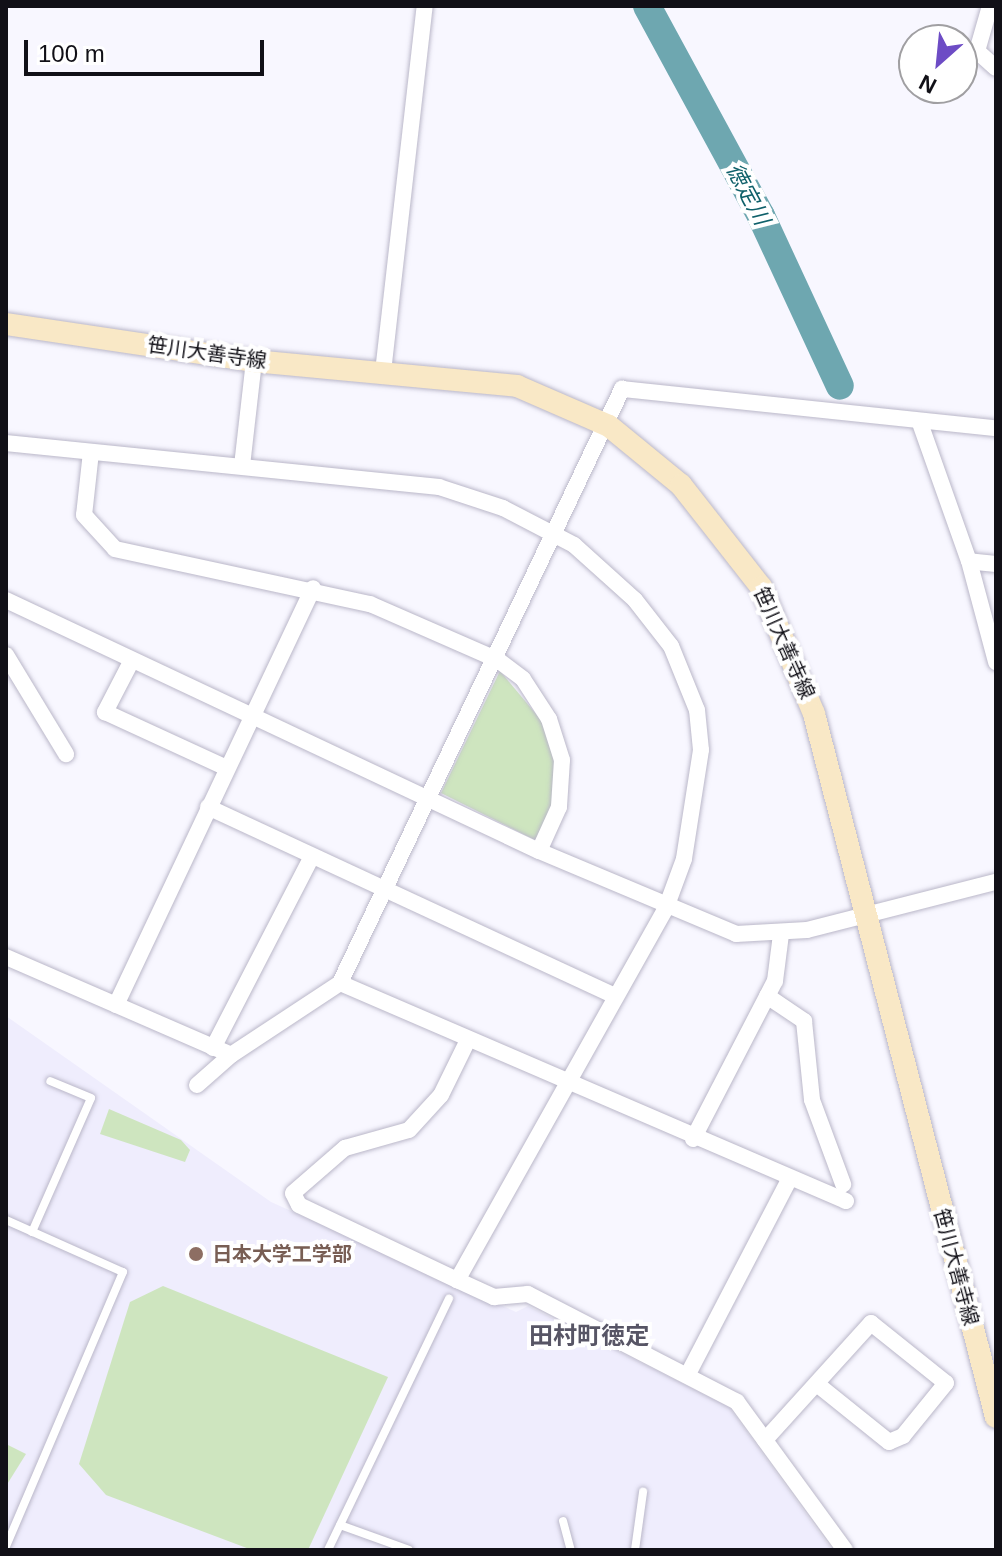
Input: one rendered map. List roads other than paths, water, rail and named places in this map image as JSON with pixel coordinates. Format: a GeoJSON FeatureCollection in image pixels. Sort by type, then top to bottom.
{"type":"FeatureCollection","features":[{"type":"Feature","properties":{"kind":"street"},"geometry":{"type":"LineString","coordinates":[[383,372],[425,6]]}},
{"type":"Feature","properties":{"kind":"street"},"geometry":{"type":"LineString","coordinates":[[990,6],[977,51],[996,68]]}},
{"type":"Feature","properties":{"kind":"street","name":"笹川大善寺線"},"geometry":{"type":"LineString","coordinates":[[6,324],[254,361],[517,386],[606,424],[681,485],[761,587],[814,714],[996,1417]]}},
{"type":"Feature","properties":{"kind":"street"},"geometry":{"type":"LineString","coordinates":[[242,466],[254,361]]}},
{"type":"Feature","properties":{"kind":"street"},"geometry":{"type":"LineString","coordinates":[[197,1085],[231,1055],[340,983],[426,798],[498,660],[622,389],[920,423],[996,428]]}},
{"type":"Feature","properties":{"kind":"street"},"geometry":{"type":"LineString","coordinates":[[920,423],[969,561],[996,662]]}},
{"type":"Feature","properties":{"kind":"street"},"geometry":{"type":"LineString","coordinates":[[6,443],[439,487],[556,534],[635,600],[671,646],[697,710],[701,787],[666,908],[566,1081],[457,1280]]}},
{"type":"Feature","properties":{"kind":"street"},"geometry":{"type":"LineString","coordinates":[[91,452],[84,515],[115,549],[313,588],[498,660],[536,698],[562,760],[559,807],[539,851]]}},
{"type":"Feature","properties":{"kind":"street"},"geometry":{"type":"LineString","coordinates":[[969,561],[996,564]]}},
{"type":"Feature","properties":{"kind":"street"},"geometry":{"type":"LineString","coordinates":[[116,1005],[313,588]]}},
{"type":"Feature","properties":{"kind":"street"},"geometry":{"type":"LineString","coordinates":[[6,600],[539,851],[666,908],[736,934],[781,934],[996,882]]}},
{"type":"Feature","properties":{"kind":"street"},"geometry":{"type":"LineString","coordinates":[[6,655],[66,754]]}},
{"type":"Feature","properties":{"kind":"street"},"geometry":{"type":"LineString","coordinates":[[132,660],[105,712],[227,768]]}},
{"type":"Feature","properties":{"kind":"street"},"geometry":{"type":"LineString","coordinates":[[208,807],[615,996]]}},
{"type":"Feature","properties":{"kind":"street"},"geometry":{"type":"LineString","coordinates":[[213,1048],[312,856]]}},
{"type":"Feature","properties":{"kind":"street"},"geometry":{"type":"LineString","coordinates":[[693,1139],[767,996],[781,934]]}},
{"type":"Feature","properties":{"kind":"street"},"geometry":{"type":"LineString","coordinates":[[6,957],[231,1055]]}},
{"type":"Feature","properties":{"kind":"street"},"geometry":{"type":"LineString","coordinates":[[340,983],[788,1182],[845,1193],[812,1100],[804,1021],[767,996]]}},
{"type":"Feature","properties":{"kind":"street"},"geometry":{"type":"LineString","coordinates":[[468,1040],[441,1095],[409,1130],[345,1148],[293,1193],[299,1205],[494,1297],[528,1294],[737,1402],[845,1550]]}},
{"type":"Feature","properties":{"kind":"street"},"geometry":{"type":"LineString","coordinates":[[688,1374],[788,1182]]}},
{"type":"Feature","properties":{"kind":"street"},"geometry":{"type":"LineString","coordinates":[[765,1440],[871,1323],[946,1383],[903,1436],[889,1442],[818,1385]]}},
{"type":"Feature","properties":{"kind":"lane"},"geometry":{"type":"LineString","coordinates":[[32,1232],[91,1098],[50,1081]]}},
{"type":"Feature","properties":{"kind":"lane"},"geometry":{"type":"LineString","coordinates":[[6,1220],[123,1272],[6,1546]]}},
{"type":"Feature","properties":{"kind":"lane"},"geometry":{"type":"LineString","coordinates":[[328,1550],[449,1299]]}},
{"type":"Feature","properties":{"kind":"lane"},"geometry":{"type":"LineString","coordinates":[[635,1550],[643,1492]]}},
{"type":"Feature","properties":{"kind":"lane"},"geometry":{"type":"LineString","coordinates":[[563,1521],[571,1550]]}},
{"type":"Feature","properties":{"kind":"lane"},"geometry":{"type":"LineString","coordinates":[[340,1525],[409,1550]]}},
{"type":"Feature","properties":{"kind":"waterway","name":"徳定川"},"geometry":{"type":"LineString","coordinates":[[647,6],[761,216],[840,386]]}},
{"type":"Feature","properties":{"kind":"place","name":"日本大学工学部"},"geometry":{"type":"Point","coordinates":[196,1254]}},
{"type":"Feature","properties":{"kind":"district","name":"田村町徳定"},"geometry":{"type":"Point","coordinates":[589,1336]}}]}
